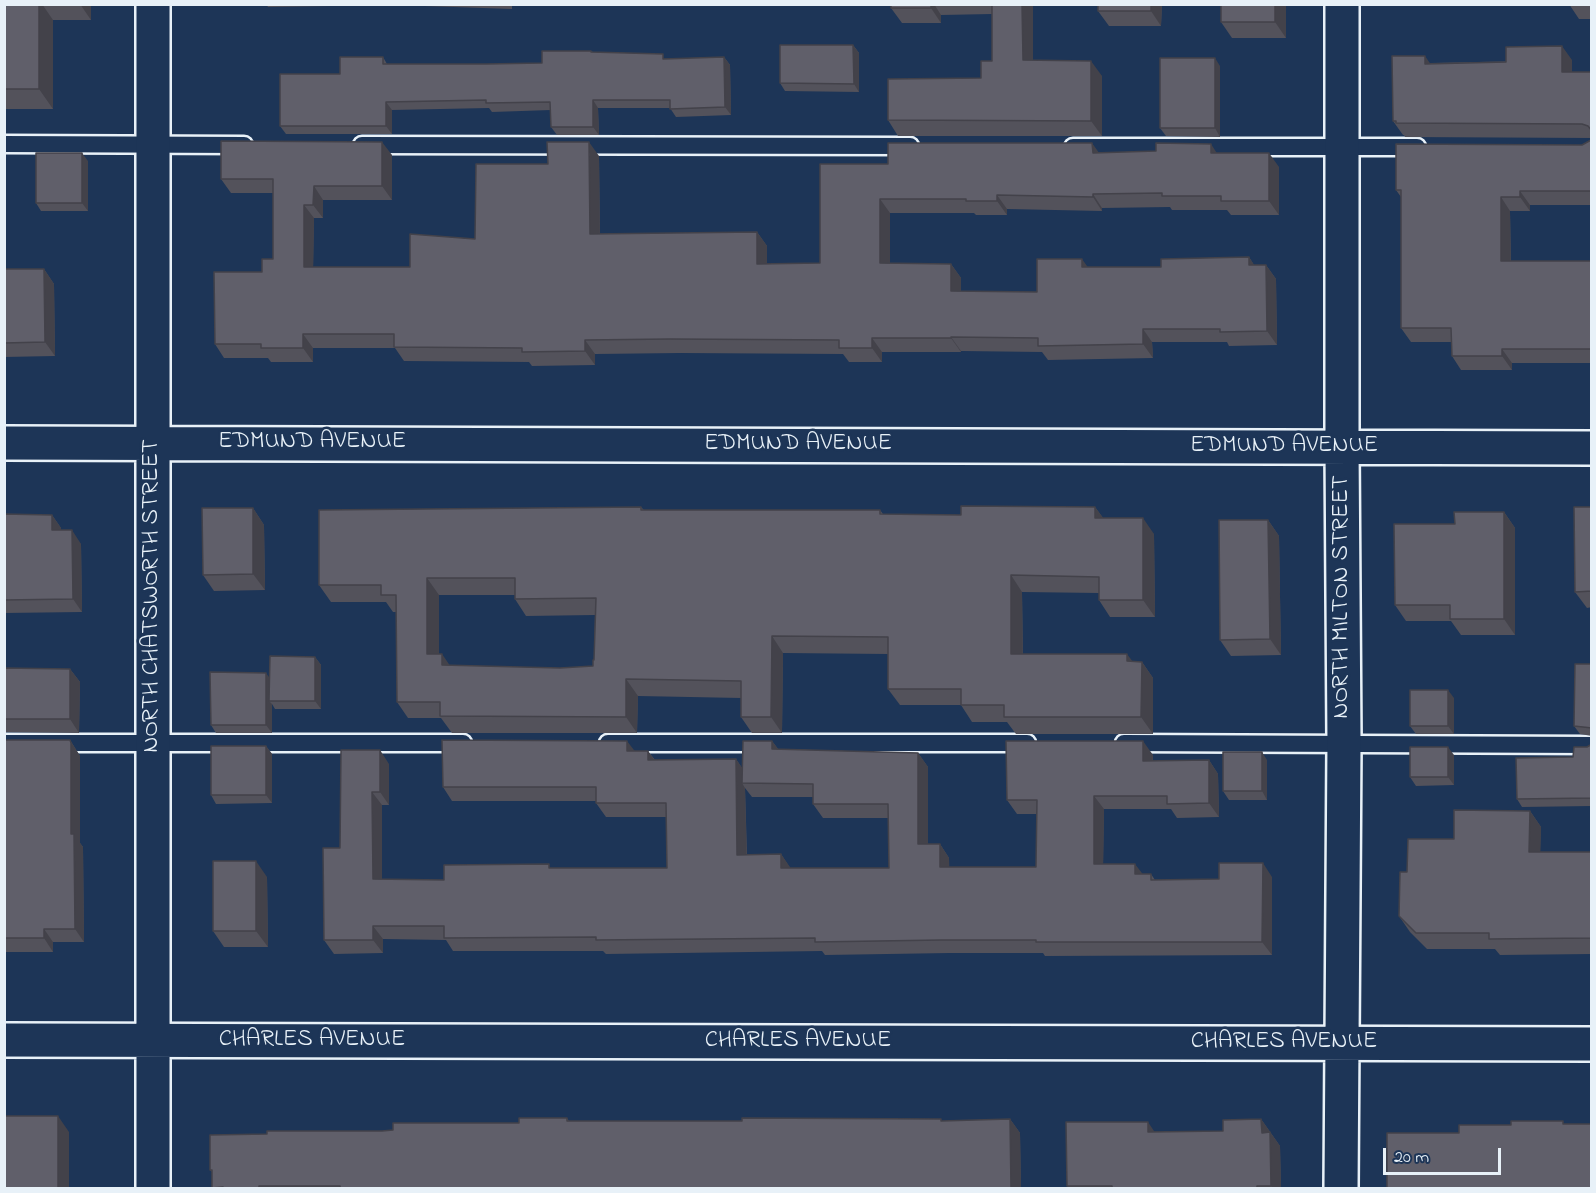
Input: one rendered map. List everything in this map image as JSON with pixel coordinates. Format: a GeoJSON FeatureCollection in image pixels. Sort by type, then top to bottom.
{"type":"FeatureCollection","features":[{"type":"Feature","properties":{"kind":"street","name":"NORTH CHATSWORTH STREET"},"geometry":{"type":"LineString","coordinates":[[153,4],[153,1188]]}},
{"type":"Feature","properties":{"kind":"street","name":"NORTH MILTON STREET"},"geometry":{"type":"LineString","coordinates":[[1341,1188],[1344,744],[1342,4]]}},
{"type":"Feature","properties":{"kind":"street","name":"EDMUND AVENUE"},"geometry":{"type":"LineString","coordinates":[[4,442],[1592,448]]}},
{"type":"Feature","properties":{"kind":"street","name":"CHARLES AVENUE"},"geometry":{"type":"LineString","coordinates":[[4,1040],[1592,1044]]}},
{"type":"Feature","properties":{"kind":"lane"},"geometry":{"type":"LineString","coordinates":[[4,144],[264,145]]}},
{"type":"Feature","properties":{"kind":"lane"},"geometry":{"type":"LineString","coordinates":[[348,145],[921,146]]}},
{"type":"Feature","properties":{"kind":"lane"},"geometry":{"type":"LineString","coordinates":[[1053,147],[1438,147]]}},
{"type":"Feature","properties":{"kind":"lane"},"geometry":{"type":"LineString","coordinates":[[4,742],[479,743]]}},
{"type":"Feature","properties":{"kind":"lane"},"geometry":{"type":"LineString","coordinates":[[587,743],[1041,743]]}},
{"type":"Feature","properties":{"kind":"lane"},"geometry":{"type":"LineString","coordinates":[[1112,743],[1592,745]]}},
{"type":"Feature","properties":{"kind":"building"},"geometry":{"type":"Polygon","coordinates":[[[4,4],[39,4],[39,89],[4,89],[4,4]]]}},
{"type":"Feature","properties":{"kind":"building"},"geometry":{"type":"Polygon","coordinates":[[[891,4],[931,4],[931,8],[891,8],[891,4]]]}},
{"type":"Feature","properties":{"kind":"building"},"geometry":{"type":"Polygon","coordinates":[[[992,4],[1022,4],[1023,60],[1091,61],[1091,121],[888,120],[888,79],[981,78],[981,61],[992,61],[992,4]]]}},
{"type":"Feature","properties":{"kind":"building"},"geometry":{"type":"Polygon","coordinates":[[[1098,4],[1151,4],[1151,11],[1098,11],[1098,4]]]}},
{"type":"Feature","properties":{"kind":"building"},"geometry":{"type":"Polygon","coordinates":[[[1221,4],[1275,4],[1275,22],[1221,22],[1221,4]]]}},
{"type":"Feature","properties":{"kind":"building"},"geometry":{"type":"Polygon","coordinates":[[[780,45],[853,45],[854,84],[780,83],[780,45]]]}},
{"type":"Feature","properties":{"kind":"building"},"geometry":{"type":"Polygon","coordinates":[[[1562,46],[1562,72],[1592,72],[1592,131],[1588,126],[1582,124],[1396,123],[1393,121],[1392,56],[1425,56],[1425,64],[1506,62],[1506,47],[1562,46]]]}},
{"type":"Feature","properties":{"kind":"building"},"geometry":{"type":"Polygon","coordinates":[[[542,51],[663,54],[663,59],[724,57],[725,107],[670,109],[670,100],[593,100],[593,127],[551,127],[550,102],[486,103],[486,100],[386,102],[386,126],[280,126],[280,74],[340,74],[340,57],[383,57],[383,64],[542,63],[542,51]]]}},
{"type":"Feature","properties":{"kind":"building"},"geometry":{"type":"Polygon","coordinates":[[[1160,58],[1215,58],[1215,128],[1160,128],[1160,58]]]}},
{"type":"Feature","properties":{"kind":"building"},"geometry":{"type":"Polygon","coordinates":[[[1592,138],[1592,191],[1520,191],[1520,197],[1501,197],[1501,261],[1592,261],[1592,349],[1502,349],[1502,356],[1452,356],[1451,328],[1401,328],[1401,190],[1396,190],[1396,144],[1582,145],[1592,138]]]}},
{"type":"Feature","properties":{"kind":"building"},"geometry":{"type":"Polygon","coordinates":[[[221,141],[382,142],[382,186],[314,186],[313,205],[304,205],[304,267],[410,267],[410,234],[475,239],[476,164],[548,164],[547,142],[589,142],[590,234],[757,232],[757,264],[820,263],[820,164],[888,164],[888,143],[1092,143],[1093,153],[1156,151],[1156,143],[1211,144],[1211,153],[1269,153],[1269,201],[1221,201],[1221,196],[1162,196],[1162,193],[1093,194],[1093,197],[997,195],[997,201],[880,199],[880,263],[951,264],[951,291],[1037,292],[1037,259],[1082,259],[1082,267],[1161,267],[1161,259],[1249,257],[1249,265],[1266,265],[1267,331],[1143,329],[1143,344],[1038,346],[1038,338],[872,338],[872,348],[839,348],[839,340],[670,339],[585,340],[585,351],[522,352],[522,348],[394,347],[394,334],[303,334],[303,348],[261,348],[261,344],[215,344],[214,272],[262,272],[262,259],[273,259],[273,179],[221,179],[221,141]]]}},
{"type":"Feature","properties":{"kind":"building"},"geometry":{"type":"Polygon","coordinates":[[[36,153],[82,153],[82,203],[36,203],[36,153]]]}},
{"type":"Feature","properties":{"kind":"building"},"geometry":{"type":"Polygon","coordinates":[[[4,269],[44,269],[45,342],[4,343],[4,269]]]}},
{"type":"Feature","properties":{"kind":"building"},"geometry":{"type":"Polygon","coordinates":[[[961,506],[1095,507],[1095,518],[1143,518],[1143,600],[1099,600],[1099,577],[1011,575],[1011,654],[1127,654],[1127,661],[1142,662],[1141,717],[1004,717],[1004,705],[961,705],[961,689],[888,689],[888,637],[772,636],[771,717],[741,717],[741,681],[626,679],[626,717],[440,716],[440,702],[397,702],[396,595],[381,595],[381,585],[319,585],[319,510],[641,507],[641,510],[880,510],[880,514],[961,515],[961,506]],[[427,578],[427,654],[442,654],[442,665],[560,668],[593,666],[596,598],[515,599],[515,578],[427,578]]]}},
{"type":"Feature","properties":{"kind":"building"},"geometry":{"type":"Polygon","coordinates":[[[1574,507],[1592,507],[1592,591],[1575,592],[1574,507]]]}},
{"type":"Feature","properties":{"kind":"building"},"geometry":{"type":"Polygon","coordinates":[[[202,508],[253,508],[253,574],[203,575],[202,508]]]}},
{"type":"Feature","properties":{"kind":"building"},"geometry":{"type":"Polygon","coordinates":[[[1454,512],[1504,512],[1504,619],[1450,619],[1450,605],[1395,605],[1394,524],[1455,524],[1454,512]]]}},
{"type":"Feature","properties":{"kind":"building"},"geometry":{"type":"Polygon","coordinates":[[[4,514],[52,515],[52,530],[72,530],[73,599],[4,600],[4,514]]]}},
{"type":"Feature","properties":{"kind":"building"},"geometry":{"type":"Polygon","coordinates":[[[1219,520],[1268,520],[1270,639],[1220,640],[1219,520]]]}},
{"type":"Feature","properties":{"kind":"building"},"geometry":{"type":"Polygon","coordinates":[[[270,656],[315,657],[315,701],[269,701],[270,656]]]}},
{"type":"Feature","properties":{"kind":"building"},"geometry":{"type":"Polygon","coordinates":[[[1575,664],[1592,664],[1592,728],[1574,726],[1575,664]]]}},
{"type":"Feature","properties":{"kind":"building"},"geometry":{"type":"Polygon","coordinates":[[[4,668],[70,669],[70,719],[4,719],[4,668]]]}},
{"type":"Feature","properties":{"kind":"building"},"geometry":{"type":"Polygon","coordinates":[[[210,672],[266,673],[266,725],[211,725],[210,672]]]}},
{"type":"Feature","properties":{"kind":"building"},"geometry":{"type":"Polygon","coordinates":[[[1410,690],[1448,690],[1448,726],[1410,726],[1410,690]]]}},
{"type":"Feature","properties":{"kind":"building"},"geometry":{"type":"Polygon","coordinates":[[[4,740],[70,740],[71,743],[71,834],[74,834],[75,929],[44,929],[44,938],[4,938],[4,740]]]}},
{"type":"Feature","properties":{"kind":"building"},"geometry":{"type":"Polygon","coordinates":[[[442,740],[627,741],[627,751],[648,751],[648,760],[736,759],[737,855],[781,854],[781,868],[889,868],[888,804],[813,804],[813,784],[742,783],[743,741],[772,741],[772,749],[918,753],[918,844],[940,844],[940,867],[1036,867],[1037,800],[1007,800],[1006,741],[1143,741],[1143,761],[1209,760],[1209,803],[1167,804],[1167,796],[1094,796],[1094,864],[1135,864],[1135,874],[1151,874],[1151,880],[1219,879],[1219,863],[1263,863],[1262,942],[941,940],[815,942],[815,938],[596,940],[596,937],[444,938],[444,926],[373,926],[373,940],[324,940],[323,848],[340,848],[341,750],[380,750],[380,792],[372,792],[373,879],[444,880],[444,865],[549,864],[549,868],[667,868],[666,803],[596,803],[596,787],[443,787],[442,740]]]}},
{"type":"Feature","properties":{"kind":"building"},"geometry":{"type":"Polygon","coordinates":[[[1592,744],[1592,798],[1517,799],[1516,758],[1573,757],[1574,747],[1587,747],[1592,744]]]}},
{"type":"Feature","properties":{"kind":"building"},"geometry":{"type":"Polygon","coordinates":[[[211,746],[266,746],[266,795],[211,795],[211,746]]]}},
{"type":"Feature","properties":{"kind":"building"},"geometry":{"type":"Polygon","coordinates":[[[1410,747],[1448,747],[1448,777],[1410,777],[1410,747]]]}},
{"type":"Feature","properties":{"kind":"building"},"geometry":{"type":"Polygon","coordinates":[[[1223,752],[1262,752],[1262,791],[1223,791],[1223,752]]]}},
{"type":"Feature","properties":{"kind":"building"},"geometry":{"type":"Polygon","coordinates":[[[1454,810],[1530,811],[1529,852],[1592,852],[1592,938],[1489,939],[1489,933],[1416,933],[1399,916],[1400,872],[1407,872],[1408,839],[1454,839],[1454,810]]]}},
{"type":"Feature","properties":{"kind":"building"},"geometry":{"type":"Polygon","coordinates":[[[213,861],[256,861],[256,931],[213,931],[213,861]]]}},
{"type":"Feature","properties":{"kind":"building"},"geometry":{"type":"Polygon","coordinates":[[[4,1116],[58,1116],[58,1188],[4,1188],[4,1116]]]}},
{"type":"Feature","properties":{"kind":"building"},"geometry":{"type":"Polygon","coordinates":[[[519,1118],[567,1118],[567,1121],[742,1121],[742,1118],[941,1119],[941,1121],[1010,1119],[1011,1188],[259,1186],[259,1188],[212,1188],[210,1135],[267,1134],[267,1131],[382,1131],[393,1130],[393,1123],[519,1123],[519,1118]]]}},
{"type":"Feature","properties":{"kind":"building"},"geometry":{"type":"Polygon","coordinates":[[[1261,1119],[1262,1133],[1270,1132],[1271,1186],[1257,1186],[1257,1188],[1112,1188],[1112,1186],[1067,1186],[1066,1122],[1148,1122],[1148,1132],[1223,1131],[1223,1120],[1261,1119]]]}},
{"type":"Feature","properties":{"kind":"building"},"geometry":{"type":"Polygon","coordinates":[[[1511,1121],[1563,1121],[1563,1124],[1592,1124],[1592,1188],[1387,1188],[1387,1133],[1459,1133],[1459,1125],[1511,1125],[1511,1121]]]}}]}
